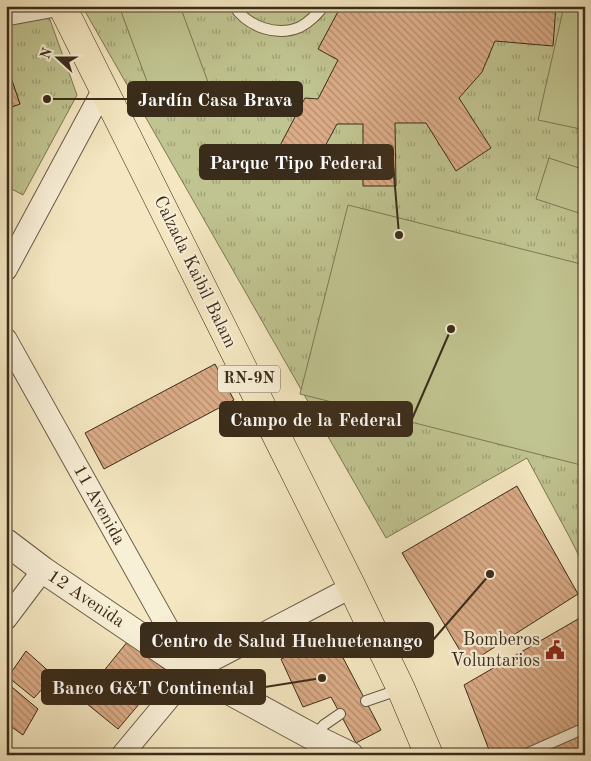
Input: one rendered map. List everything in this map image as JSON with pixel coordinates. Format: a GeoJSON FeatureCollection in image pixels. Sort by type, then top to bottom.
{"type":"FeatureCollection","features":[{"type":"Feature","properties":{"kind":"main road","name":"Calzada Kaibil Balam"},"geometry":{"type":"LineString","coordinates":[[62,6],[352,588],[401,689],[429,755]]}},
{"type":"Feature","properties":{"kind":"street"},"geometry":{"type":"LineString","coordinates":[[6,16],[54,6]]}},
{"type":"Feature","properties":{"kind":"street"},"geometry":{"type":"LineString","coordinates":[[6,270],[104,88]]}},
{"type":"Feature","properties":{"kind":"street","name":"11 Avenida"},"geometry":{"type":"LineString","coordinates":[[6,339],[192,671]]}},
{"type":"Feature","properties":{"kind":"street","name":"12 Avenida"},"geometry":{"type":"LineString","coordinates":[[6,542],[43,570],[192,671],[350,755]]}},
{"type":"Feature","properties":{"kind":"street"},"geometry":{"type":"LineString","coordinates":[[6,619],[43,570]]}},
{"type":"Feature","properties":{"kind":"street"},"geometry":{"type":"LineString","coordinates":[[122,755],[192,671],[352,588]]}},
{"type":"Feature","properties":{"kind":"lane"},"geometry":{"type":"LineString","coordinates":[[234,6],[251,24],[266,30],[283,31],[300,27],[314,18],[324,6]]}},
{"type":"Feature","properties":{"kind":"lane"},"geometry":{"type":"LineString","coordinates":[[366,701],[401,689]]}},
{"type":"Feature","properties":{"kind":"lane"},"geometry":{"type":"LineString","coordinates":[[313,737],[324,725],[340,714]]}},
{"type":"Feature","properties":{"kind":"lane"},"geometry":{"type":"LineString","coordinates":[[524,755],[578,731]]}},
{"type":"Feature","properties":{"kind":"green space"},"geometry":{"type":"Polygon","coordinates":[[[45,6],[77,95],[23,195],[6,186],[6,109],[20,104],[6,63],[6,14],[45,6]]]}},
{"type":"Feature","properties":{"kind":"green space"},"geometry":{"type":"Polygon","coordinates":[[[82,6],[585,6],[585,568],[527,458],[386,538],[82,6]]]}},
{"type":"Feature","properties":{"kind":"green space"},"geometry":{"type":"Polygon","coordinates":[[[119,6],[180,6],[208,82],[155,103],[119,6]]]}},
{"type":"Feature","properties":{"kind":"green space"},"geometry":{"type":"Polygon","coordinates":[[[564,6],[585,6],[585,130],[538,120],[564,6]]]}},
{"type":"Feature","properties":{"kind":"green space"},"geometry":{"type":"Polygon","coordinates":[[[549,158],[585,170],[585,215],[536,199],[549,158]]]}},
{"type":"Feature","properties":{"kind":"green space"},"geometry":{"type":"Polygon","coordinates":[[[348,205],[585,265],[585,466],[300,394],[348,205]]]}},
{"type":"Feature","properties":{"kind":"building"},"geometry":{"type":"Polygon","coordinates":[[[341,6],[556,6],[553,46],[495,41],[482,72],[459,98],[491,148],[456,171],[426,123],[395,123],[396,186],[363,186],[363,124],[337,124],[309,176],[274,157],[305,98],[318,99],[338,60],[318,49],[341,6]]]}},
{"type":"Feature","properties":{"kind":"building"},"geometry":{"type":"Polygon","coordinates":[[[6,63],[20,104],[6,109],[6,63]]]}},
{"type":"Feature","properties":{"kind":"building"},"geometry":{"type":"Polygon","coordinates":[[[215,364],[234,400],[104,469],[85,433],[215,364]]]}},
{"type":"Feature","properties":{"kind":"building"},"geometry":{"type":"Polygon","coordinates":[[[517,486],[578,594],[468,664],[402,553],[517,486]]]}},
{"type":"Feature","properties":{"kind":"building","name":"Bomberos Voluntarios"},"geometry":{"type":"Polygon","coordinates":[[[585,615],[585,755],[491,755],[464,685],[585,615]]]}},
{"type":"Feature","properties":{"kind":"building"},"geometry":{"type":"Polygon","coordinates":[[[331,635],[381,730],[356,743],[331,697],[303,707],[281,659],[331,635]]]}},
{"type":"Feature","properties":{"kind":"building"},"geometry":{"type":"Polygon","coordinates":[[[128,641],[167,671],[118,729],[81,699],[128,641]]]}},
{"type":"Feature","properties":{"kind":"building"},"geometry":{"type":"Polygon","coordinates":[[[26,651],[54,676],[34,698],[8,677],[26,651]]]}},
{"type":"Feature","properties":{"kind":"building"},"geometry":{"type":"Polygon","coordinates":[[[6,682],[38,709],[23,735],[6,723],[6,682]]]}},
{"type":"Feature","properties":{"kind":"place","name":"Jardín Casa Brava"},"geometry":{"type":"Point","coordinates":[47,99]}},
{"type":"Feature","properties":{"kind":"place","name":"Parque Tipo Federal"},"geometry":{"type":"Point","coordinates":[399,235]}},
{"type":"Feature","properties":{"kind":"place","name":"Campo de la Federal"},"geometry":{"type":"Point","coordinates":[451,329]}},
{"type":"Feature","properties":{"kind":"place","name":"Centro de Salud Huehuetenango"},"geometry":{"type":"Point","coordinates":[490,574]}},
{"type":"Feature","properties":{"kind":"place","name":"Bomberos Voluntarios"},"geometry":{"type":"Point","coordinates":[555,650]}},
{"type":"Feature","properties":{"kind":"place","name":"Banco G&T Continental"},"geometry":{"type":"Point","coordinates":[322,678]}}]}
